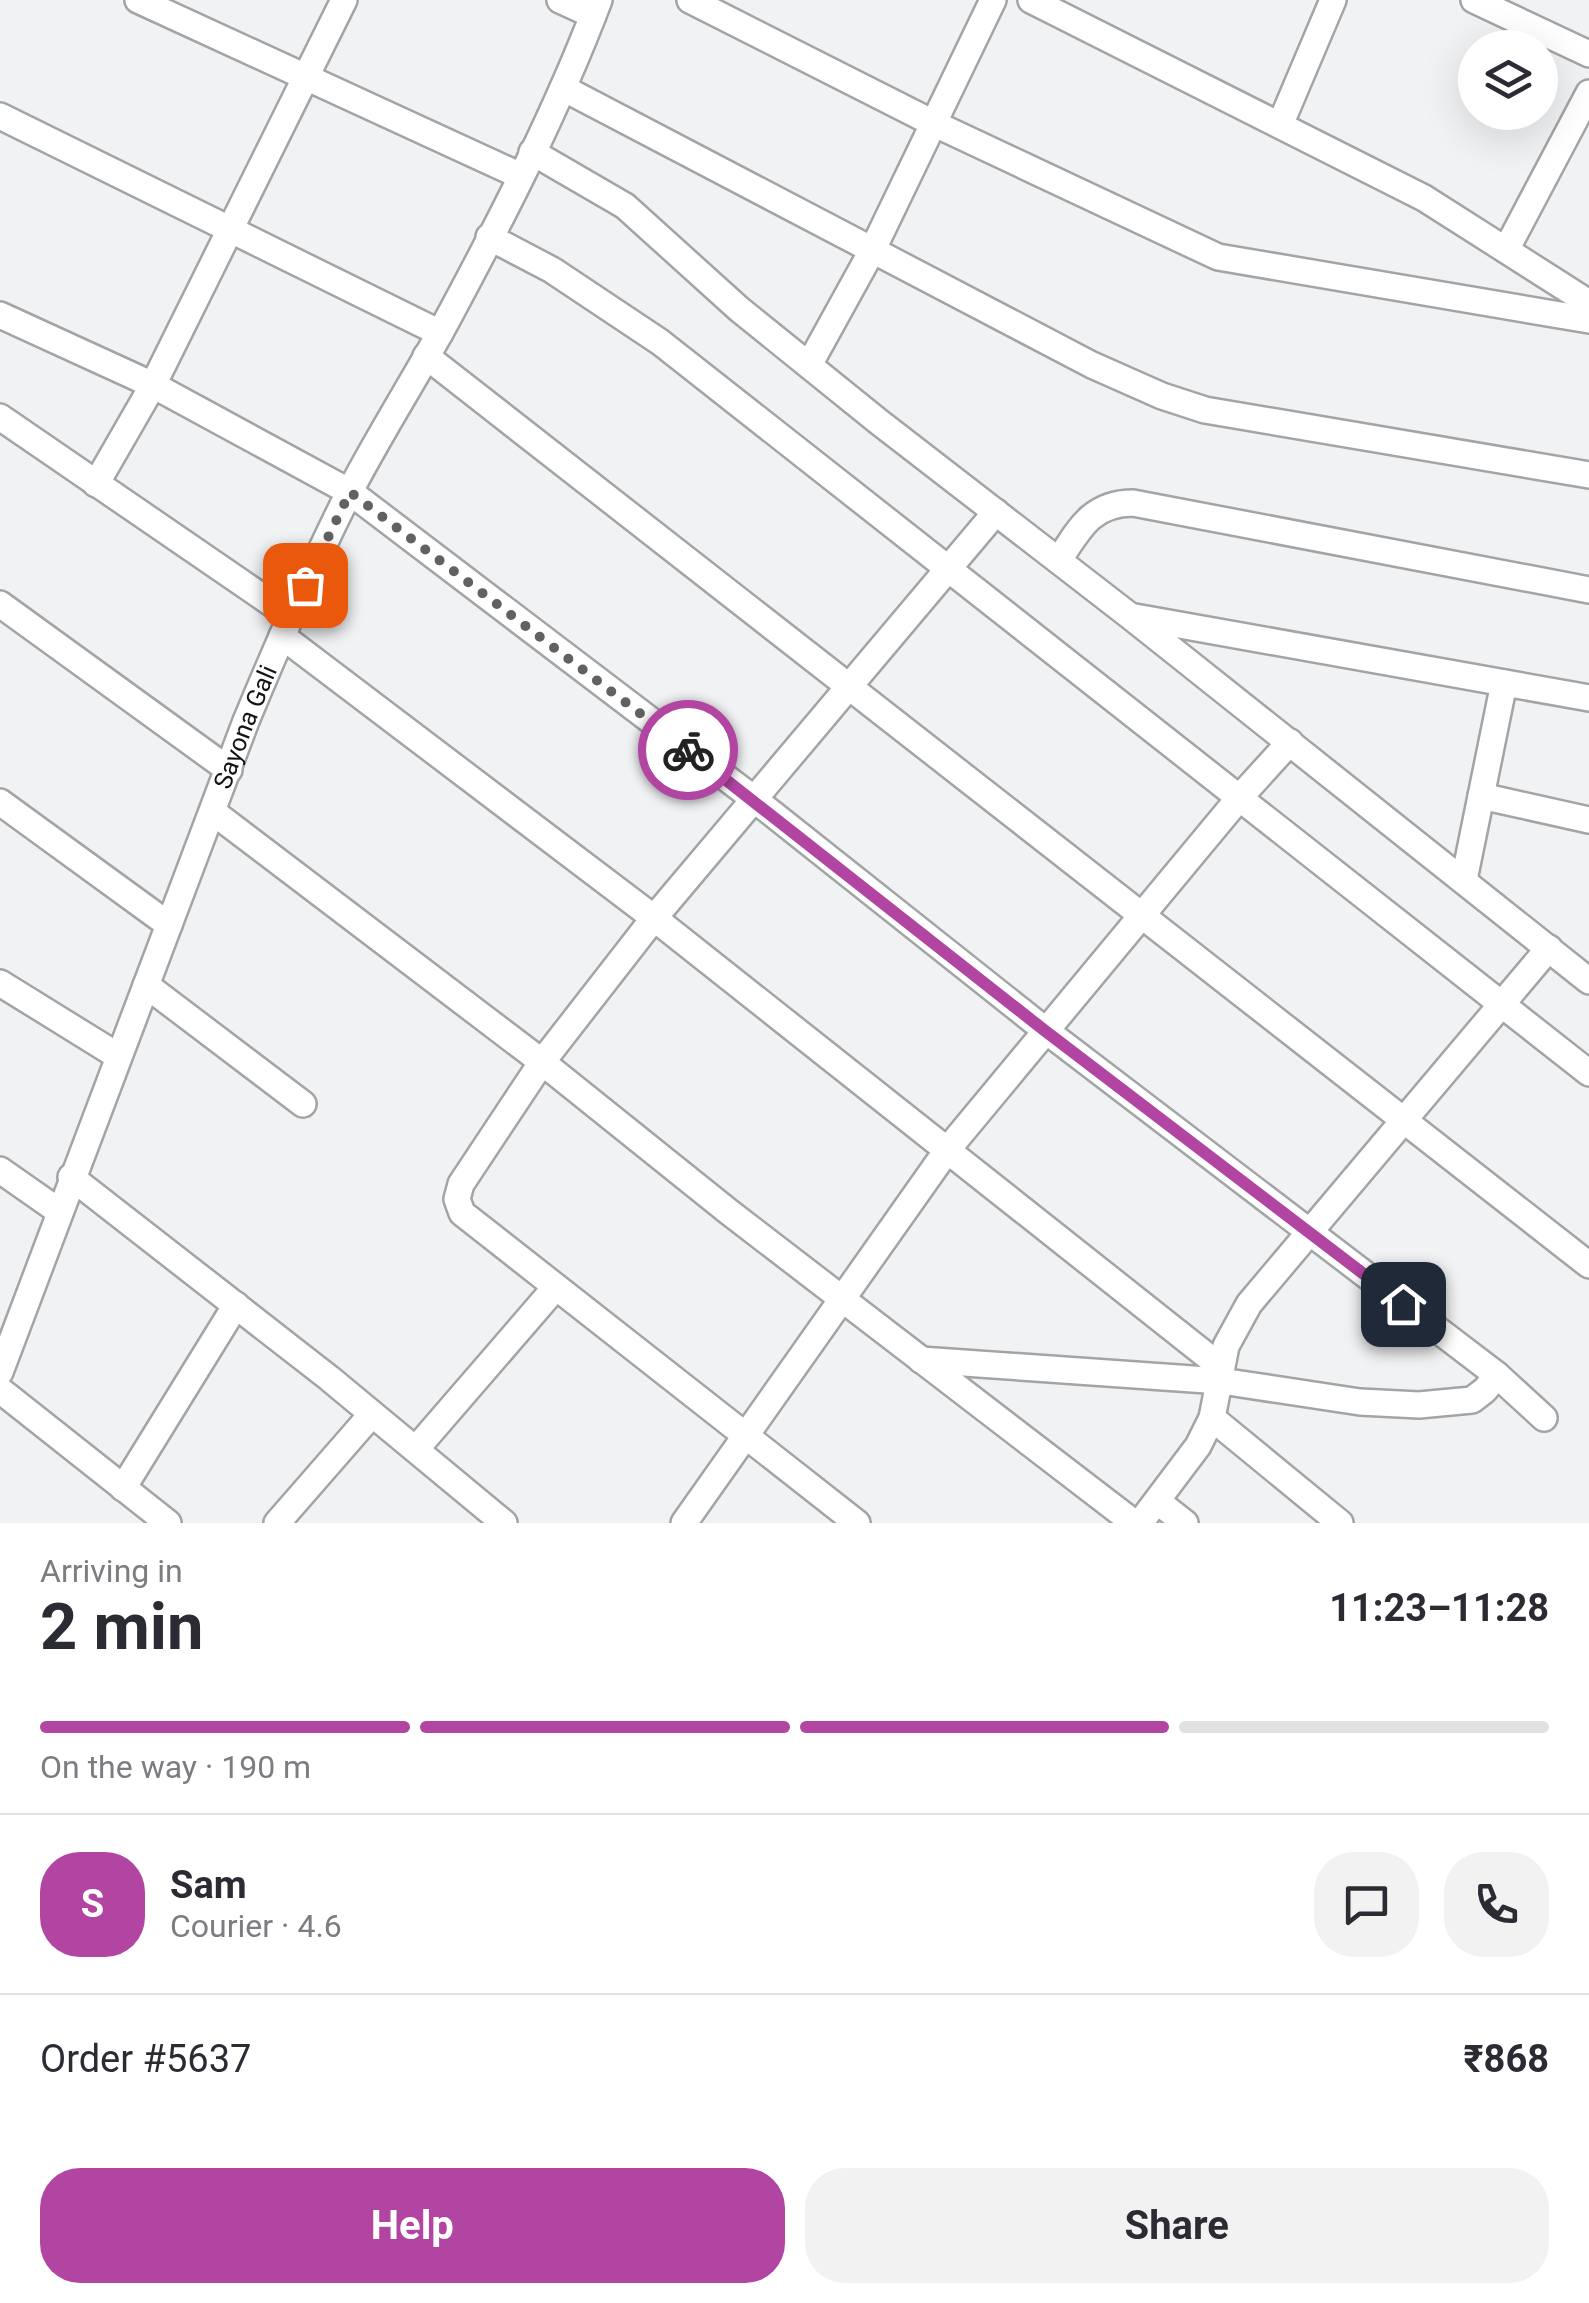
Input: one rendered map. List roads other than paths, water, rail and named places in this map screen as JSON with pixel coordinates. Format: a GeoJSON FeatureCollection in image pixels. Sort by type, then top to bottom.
{"type":"FeatureCollection","features":[{"type":"Feature","properties":{"kind":"street"},"geometry":{"type":"LineString","coordinates":[[138,0],[520,176]]}},
{"type":"Feature","properties":{"kind":"street"},"geometry":{"type":"LineString","coordinates":[[96,484],[152,385],[344,0]]}},
{"type":"Feature","properties":{"kind":"street"},"geometry":{"type":"LineString","coordinates":[[560,0],[596,8]]}},
{"type":"Feature","properties":{"kind":"street"},"geometry":{"type":"LineString","coordinates":[[690,0],[935,124],[1218,257],[1589,320]]}},
{"type":"Feature","properties":{"kind":"street"},"geometry":{"type":"LineString","coordinates":[[809,365],[873,249],[993,0]]}},
{"type":"Feature","properties":{"kind":"street"},"geometry":{"type":"LineString","coordinates":[[1031,0],[1424,198],[1589,303]]}},
{"type":"Feature","properties":{"kind":"street"},"geometry":{"type":"LineString","coordinates":[[1280,125],[1333,0]]}},
{"type":"Feature","properties":{"kind":"street"},"geometry":{"type":"LineString","coordinates":[[1474,0],[1589,54]]}},
{"type":"Feature","properties":{"kind":"street","name":"Sayona Gali"},"geometry":{"type":"LineString","coordinates":[[2,1357],[286,626],[350,492],[490,236],[563,88],[596,8]]}},
{"type":"Feature","properties":{"kind":"street"},"geometry":{"type":"LineString","coordinates":[[563,88],[1092,364],[1162,396],[1205,410],[1589,475]]}},
{"type":"Feature","properties":{"kind":"street"},"geometry":{"type":"LineString","coordinates":[[1506,250],[1589,92]]}},
{"type":"Feature","properties":{"kind":"street"},"geometry":{"type":"LineString","coordinates":[[0,116],[440,333]]}},
{"type":"Feature","properties":{"kind":"street"},"geometry":{"type":"LineString","coordinates":[[532,152],[626,206],[809,365],[1589,981]]}},
{"type":"Feature","properties":{"kind":"street"},"geometry":{"type":"LineString","coordinates":[[490,236],[552,270],[660,342],[1589,1073]]}},
{"type":"Feature","properties":{"kind":"street"},"geometry":{"type":"LineString","coordinates":[[0,315],[152,385],[350,492],[1497,1375],[1544,1418]]}},
{"type":"Feature","properties":{"kind":"street"},"geometry":{"type":"LineString","coordinates":[[426,356],[1589,1264]]}},
{"type":"Feature","properties":{"kind":"street"},"geometry":{"type":"LineString","coordinates":[[0,417],[286,626],[948,1149],[1221,1374]]}},
{"type":"Feature","properties":{"kind":"street"},"geometry":{"type":"LineString","coordinates":[[1058,560],[1082,523],[1098,510],[1114,503],[1133,503],[1589,590]]}},
{"type":"Feature","properties":{"kind":"street"},"geometry":{"type":"LineString","coordinates":[[857,1523],[474,1224],[462,1212],[457,1199],[461,1184],[542,1062],[654,918],[996,512]]}},
{"type":"Feature","properties":{"kind":"street"},"geometry":{"type":"LineString","coordinates":[[0,604],[229,770]]}},
{"type":"Feature","properties":{"kind":"street"},"geometry":{"type":"LineString","coordinates":[[1130,616],[1589,698]]}},
{"type":"Feature","properties":{"kind":"street"},"geometry":{"type":"LineString","coordinates":[[1464,880],[1504,683]]}},
{"type":"Feature","properties":{"kind":"street"},"geometry":{"type":"LineString","coordinates":[[684,1523],[948,1149],[1044,1030],[1290,742]]}},
{"type":"Feature","properties":{"kind":"street"},"geometry":{"type":"LineString","coordinates":[[1481,796],[1589,820]]}},
{"type":"Feature","properties":{"kind":"street"},"geometry":{"type":"LineString","coordinates":[[0,802],[169,925]]}},
{"type":"Feature","properties":{"kind":"street"},"geometry":{"type":"LineString","coordinates":[[213,812],[1137,1523],[1198,1446],[1212,1418],[1226,1346],[1242,1315],[1549,948]]}},
{"type":"Feature","properties":{"kind":"street"},"geometry":{"type":"LineString","coordinates":[[0,983],[118,1056]]}},
{"type":"Feature","properties":{"kind":"street"},"geometry":{"type":"LineString","coordinates":[[146,985],[303,1104]]}},
{"type":"Feature","properties":{"kind":"street"},"geometry":{"type":"LineString","coordinates":[[0,1170],[60,1212]]}},
{"type":"Feature","properties":{"kind":"street"},"geometry":{"type":"LineString","coordinates":[[71,1177],[416,1449],[502,1522]]}},
{"type":"Feature","properties":{"kind":"street"},"geometry":{"type":"LineString","coordinates":[[416,1449],[555,1288]]}},
{"type":"Feature","properties":{"kind":"street"},"geometry":{"type":"LineString","coordinates":[[123,1488],[236,1305]]}},
{"type":"Feature","properties":{"kind":"street"},"geometry":{"type":"LineString","coordinates":[[921,1360],[1221,1374],[1360,1402],[1420,1404],[1472,1400],[1497,1375]]}},
{"type":"Feature","properties":{"kind":"street"},"geometry":{"type":"LineString","coordinates":[[0,1390],[168,1523]]}},
{"type":"Feature","properties":{"kind":"street"},"geometry":{"type":"LineString","coordinates":[[277,1523],[372,1414]]}},
{"type":"Feature","properties":{"kind":"street"},"geometry":{"type":"LineString","coordinates":[[1212,1418],[1340,1523]]}},
{"type":"Feature","properties":{"kind":"street"},"geometry":{"type":"LineString","coordinates":[[1157,1500],[1185,1523]]}}]}
